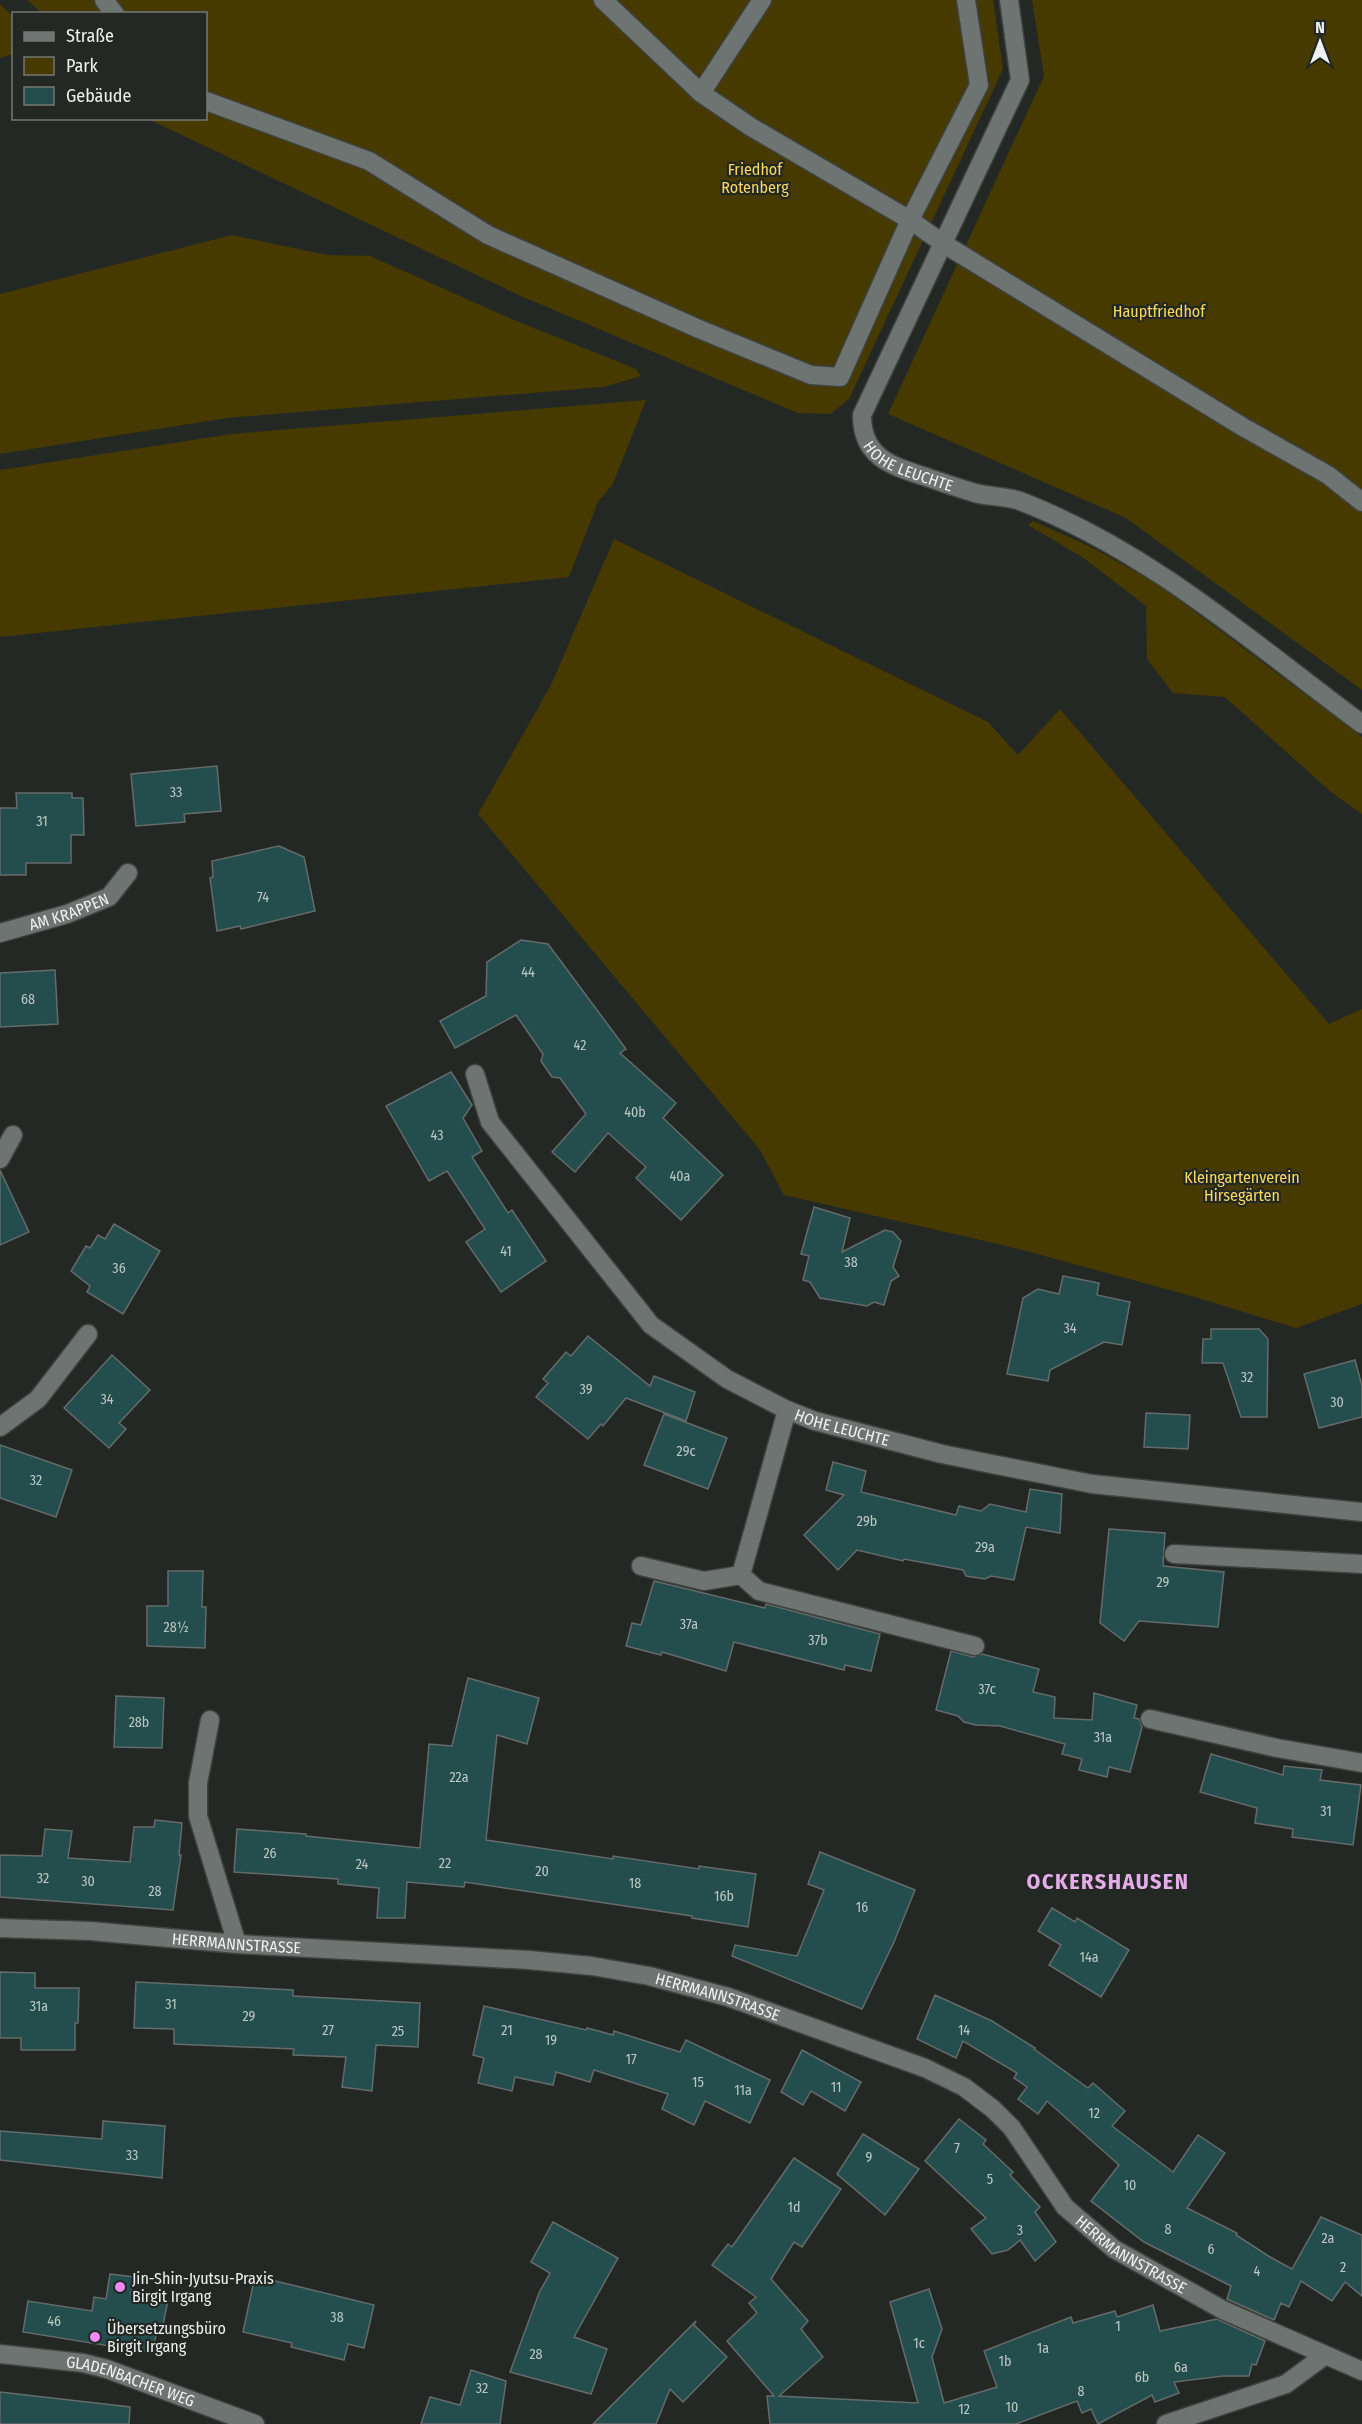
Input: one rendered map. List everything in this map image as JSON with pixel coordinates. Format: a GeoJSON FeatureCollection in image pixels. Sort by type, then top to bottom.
{"type":"FeatureCollection","features":[{"type":"Feature","properties":{"kind":"street"},"geometry":{"type":"LineString","coordinates":[[104,0],[113,12]]}},
{"type":"Feature","properties":{"kind":"street"},"geometry":{"type":"LineString","coordinates":[[603,0],[701,93],[751,127],[910,220],[944,244],[1243,427],[1328,475],[1362,502]]}},
{"type":"Feature","properties":{"kind":"street"},"geometry":{"type":"LineString","coordinates":[[701,93],[762,0]]}},
{"type":"Feature","properties":{"kind":"street"},"geometry":{"type":"LineString","coordinates":[[207,101],[369,161],[488,235],[699,329],[811,375],[840,377],[910,220],[978,85],[966,0]]}},
{"type":"Feature","properties":{"kind":"street","name":"HOHE LEUCHTE"},"geometry":{"type":"LineString","coordinates":[[1009,0],[1020,80],[862,415],[866,442],[879,456],[905,470],[977,494],[1018,500],[1089,533],[1159,573],[1362,724]]}},
{"type":"Feature","properties":{"kind":"street","name":"AM KRAPPEN"},"geometry":{"type":"LineString","coordinates":[[0,933],[67,914],[109,897],[128,873]]}},
{"type":"Feature","properties":{"kind":"street","name":"HOHE LEUCHTE"},"geometry":{"type":"LineString","coordinates":[[475,1074],[490,1122],[651,1325],[727,1378],[787,1410],[815,1421],[942,1454],[1092,1484],[1362,1512]]}},
{"type":"Feature","properties":{"kind":"street"},"geometry":{"type":"LineString","coordinates":[[0,1159],[13,1135]]}},
{"type":"Feature","properties":{"kind":"street"},"geometry":{"type":"LineString","coordinates":[[0,1427],[38,1400],[88,1334]]}},
{"type":"Feature","properties":{"kind":"street"},"geometry":{"type":"LineString","coordinates":[[741,1575],[787,1410]]}},
{"type":"Feature","properties":{"kind":"street"},"geometry":{"type":"LineString","coordinates":[[1174,1554],[1362,1564]]}},
{"type":"Feature","properties":{"kind":"street"},"geometry":{"type":"LineString","coordinates":[[641,1566],[704,1581],[741,1575]]}},
{"type":"Feature","properties":{"kind":"street"},"geometry":{"type":"LineString","coordinates":[[741,1575],[759,1591],[975,1646]]}},
{"type":"Feature","properties":{"kind":"street"},"geometry":{"type":"LineString","coordinates":[[1150,1719],[1277,1748],[1362,1763]]}},
{"type":"Feature","properties":{"kind":"street"},"geometry":{"type":"LineString","coordinates":[[210,1720],[198,1784],[198,1816],[237,1944]]}},
{"type":"Feature","properties":{"kind":"street","name":"HERRMANNSTRASSE"},"geometry":{"type":"LineString","coordinates":[[0,1928],[90,1931],[237,1944],[529,1960],[615,1970],[707,1990],[925,2068],[964,2087],[993,2109],[1012,2128],[1065,2207],[1114,2249],[1223,2310],[1362,2371]]}},
{"type":"Feature","properties":{"kind":"street","name":"GLADENBACHER WEG"},"geometry":{"type":"LineString","coordinates":[[0,2354],[83,2363],[107,2369],[255,2424]]}},
{"type":"Feature","properties":{"kind":"street"},"geometry":{"type":"LineString","coordinates":[[1166,2424],[1286,2384],[1324,2356]]}},
{"type":"Feature","properties":{"kind":"green space","name":"Friedhof Rotenberg"},"geometry":{"type":"Polygon","coordinates":[[[27,0],[993,0],[1003,69],[849,399],[830,414],[798,413],[523,297],[150,120],[207,120],[207,12],[41,12],[27,0]]]}},
{"type":"Feature","properties":{"kind":"green space","name":"Hauptfriedhof"},"geometry":{"type":"Polygon","coordinates":[[[1032,0],[1362,0],[1362,690],[1126,518],[888,414],[1044,76],[1032,0]]]}},
{"type":"Feature","properties":{"kind":"green space"},"geometry":{"type":"Polygon","coordinates":[[[0,4],[12,15],[12,54],[0,58],[0,4]]]}},
{"type":"Feature","properties":{"kind":"green space"},"geometry":{"type":"Polygon","coordinates":[[[232,235],[327,255],[370,256],[507,317],[636,369],[641,376],[604,387],[227,418],[0,454],[0,294],[232,235]]]}},
{"type":"Feature","properties":{"kind":"green space"},"geometry":{"type":"Polygon","coordinates":[[[646,400],[613,484],[598,502],[569,577],[0,637],[0,470],[231,434],[646,400]]]}},
{"type":"Feature","properties":{"kind":"green space"},"geometry":{"type":"Polygon","coordinates":[[[1033,521],[1089,546],[1155,582],[1362,737],[1362,814],[1332,793],[1225,697],[1173,693],[1147,659],[1146,606],[1082,557],[1028,525],[1033,521]]]}},
{"type":"Feature","properties":{"kind":"green space","name":"Kleingartenverein Hirsegärten"},"geometry":{"type":"Polygon","coordinates":[[[614,539],[988,722],[1018,755],[1060,709],[1329,1024],[1362,1009],[1362,1304],[1296,1328],[1195,1297],[1011,1247],[784,1195],[760,1150],[478,814],[551,685],[614,539]]]}},
{"type":"Feature","properties":{"kind":"building"},"geometry":{"type":"Polygon","coordinates":[[[217,766],[221,811],[184,814],[185,822],[136,826],[131,774],[217,766]]]}},
{"type":"Feature","properties":{"kind":"building"},"geometry":{"type":"Polygon","coordinates":[[[16,793],[72,793],[72,798],[83,798],[84,835],[71,835],[71,863],[26,863],[26,875],[0,875],[0,808],[17,808],[16,793]]]}},
{"type":"Feature","properties":{"kind":"building"},"geometry":{"type":"Polygon","coordinates":[[[279,846],[304,857],[315,911],[241,929],[240,926],[217,931],[210,878],[213,877],[212,861],[279,846]]]}},
{"type":"Feature","properties":{"kind":"building"},"geometry":{"type":"Polygon","coordinates":[[[521,940],[548,944],[626,1049],[620,1053],[676,1103],[663,1118],[723,1175],[681,1220],[636,1178],[646,1167],[608,1133],[575,1172],[552,1152],[586,1114],[560,1078],[552,1077],[541,1061],[543,1054],[516,1015],[455,1048],[440,1021],[486,996],[487,962],[521,940]]]}},
{"type":"Feature","properties":{"kind":"building"},"geometry":{"type":"Polygon","coordinates":[[[55,970],[58,1024],[0,1027],[0,973],[55,970]]]}},
{"type":"Feature","properties":{"kind":"building"},"geometry":{"type":"Polygon","coordinates":[[[451,1072],[472,1105],[463,1118],[482,1151],[472,1157],[508,1213],[512,1210],[546,1261],[501,1292],[466,1242],[485,1229],[447,1171],[429,1181],[386,1106],[451,1072]]]}},
{"type":"Feature","properties":{"kind":"building"},"geometry":{"type":"Polygon","coordinates":[[[0,1170],[29,1232],[0,1245],[0,1170]]]}},
{"type":"Feature","properties":{"kind":"building"},"geometry":{"type":"Polygon","coordinates":[[[814,1207],[850,1218],[842,1252],[885,1230],[893,1232],[901,1241],[893,1267],[899,1276],[891,1281],[884,1305],[874,1302],[867,1306],[820,1298],[810,1282],[803,1280],[809,1256],[801,1254],[814,1207]]]}},
{"type":"Feature","properties":{"kind":"building"},"geometry":{"type":"Polygon","coordinates":[[[114,1224],[160,1251],[123,1314],[87,1292],[90,1286],[71,1271],[86,1246],[90,1248],[98,1235],[105,1239],[114,1224]]]}},
{"type":"Feature","properties":{"kind":"building"},"geometry":{"type":"Polygon","coordinates":[[[1063,1276],[1099,1283],[1097,1295],[1130,1302],[1122,1345],[1104,1342],[1050,1370],[1048,1381],[1007,1374],[1023,1298],[1038,1289],[1059,1294],[1063,1276]]]}},
{"type":"Feature","properties":{"kind":"building"},"geometry":{"type":"Polygon","coordinates":[[[1211,1329],[1259,1329],[1268,1339],[1267,1417],[1241,1417],[1223,1363],[1202,1363],[1203,1339],[1211,1339],[1211,1329]]]}},
{"type":"Feature","properties":{"kind":"building"},"geometry":{"type":"Polygon","coordinates":[[[588,1336],[650,1386],[654,1376],[695,1392],[686,1421],[626,1398],[603,1426],[601,1424],[588,1439],[536,1397],[548,1383],[543,1379],[566,1352],[571,1356],[588,1336]]]}},
{"type":"Feature","properties":{"kind":"building"},"geometry":{"type":"Polygon","coordinates":[[[112,1355],[150,1390],[119,1423],[126,1429],[109,1448],[64,1408],[112,1355]]]}},
{"type":"Feature","properties":{"kind":"building"},"geometry":{"type":"Polygon","coordinates":[[[1355,1360],[1362,1386],[1362,1417],[1319,1428],[1304,1374],[1355,1360]]]}},
{"type":"Feature","properties":{"kind":"building"},"geometry":{"type":"Polygon","coordinates":[[[1146,1413],[1190,1415],[1188,1449],[1144,1447],[1146,1413]]]}},
{"type":"Feature","properties":{"kind":"building"},"geometry":{"type":"Polygon","coordinates":[[[664,1414],[727,1438],[708,1489],[644,1465],[664,1414]]]}},
{"type":"Feature","properties":{"kind":"building"},"geometry":{"type":"Polygon","coordinates":[[[0,1445],[72,1470],[56,1517],[0,1498],[0,1445]]]}},
{"type":"Feature","properties":{"kind":"building"},"geometry":{"type":"Polygon","coordinates":[[[833,1462],[866,1471],[861,1492],[956,1515],[959,1506],[981,1511],[990,1504],[1026,1512],[1030,1489],[1062,1494],[1060,1533],[1026,1527],[1014,1580],[991,1576],[985,1579],[966,1576],[963,1570],[904,1559],[903,1561],[857,1550],[838,1570],[804,1535],[844,1495],[826,1490],[833,1462]]]}},
{"type":"Feature","properties":{"kind":"building"},"geometry":{"type":"Polygon","coordinates":[[[1109,1529],[1165,1533],[1163,1566],[1224,1572],[1218,1627],[1139,1621],[1124,1641],[1100,1623],[1109,1529]]]}},
{"type":"Feature","properties":{"kind":"building"},"geometry":{"type":"Polygon","coordinates":[[[168,1571],[203,1571],[202,1607],[206,1607],[205,1648],[147,1646],[147,1606],[168,1606],[168,1571]]]}},
{"type":"Feature","properties":{"kind":"building"},"geometry":{"type":"Polygon","coordinates":[[[654,1581],[765,1608],[766,1604],[880,1634],[871,1671],[845,1665],[844,1670],[734,1642],[726,1671],[662,1652],[661,1655],[626,1646],[632,1623],[641,1625],[654,1581]]]}},
{"type":"Feature","properties":{"kind":"building"},"geometry":{"type":"Polygon","coordinates":[[[951,1651],[973,1657],[982,1654],[1039,1669],[1033,1692],[1055,1697],[1054,1718],[1092,1720],[1094,1693],[1137,1705],[1134,1718],[1139,1719],[1142,1727],[1130,1772],[1109,1767],[1107,1777],[1079,1770],[1082,1759],[1062,1754],[1065,1744],[1000,1726],[964,1722],[958,1716],[936,1710],[951,1651]]]}},
{"type":"Feature","properties":{"kind":"building"},"geometry":{"type":"Polygon","coordinates":[[[468,1678],[539,1698],[527,1744],[497,1735],[486,1840],[613,1859],[613,1856],[699,1869],[699,1866],[756,1874],[748,1927],[692,1918],[692,1916],[465,1882],[464,1887],[407,1882],[405,1918],[377,1918],[379,1888],[338,1884],[338,1879],[234,1872],[237,1829],[306,1834],[306,1836],[420,1848],[429,1744],[452,1746],[468,1678]]]}},
{"type":"Feature","properties":{"kind":"building"},"geometry":{"type":"Polygon","coordinates":[[[116,1696],[164,1698],[162,1748],[114,1747],[116,1696]]]}},
{"type":"Feature","properties":{"kind":"building"},"geometry":{"type":"Polygon","coordinates":[[[1211,1754],[1283,1775],[1284,1766],[1322,1770],[1320,1780],[1361,1785],[1353,1845],[1292,1837],[1293,1829],[1255,1823],[1257,1808],[1200,1792],[1211,1754]]]}},
{"type":"Feature","properties":{"kind":"building"},"geometry":{"type":"Polygon","coordinates":[[[155,1820],[182,1823],[179,1855],[181,1855],[173,1910],[0,1897],[0,1855],[42,1856],[45,1829],[72,1831],[68,1858],[130,1862],[134,1827],[154,1827],[155,1820]]]}},
{"type":"Feature","properties":{"kind":"building"},"geometry":{"type":"Polygon","coordinates":[[[820,1852],[915,1890],[894,1942],[862,2009],[732,1956],[735,1945],[797,1956],[824,1890],[808,1884],[820,1852]]]}},
{"type":"Feature","properties":{"kind":"building"},"geometry":{"type":"Polygon","coordinates":[[[1052,1908],[1075,1922],[1077,1918],[1129,1950],[1101,1997],[1049,1965],[1061,1945],[1038,1931],[1052,1908]]]}},
{"type":"Feature","properties":{"kind":"building"},"geometry":{"type":"Polygon","coordinates":[[[0,1972],[35,1973],[35,1988],[79,1988],[75,2050],[21,2050],[21,2038],[0,2038],[0,1972]]]}},
{"type":"Feature","properties":{"kind":"building"},"geometry":{"type":"Polygon","coordinates":[[[136,1982],[293,1990],[293,1996],[420,2003],[418,2047],[376,2045],[372,2091],[342,2087],[346,2057],[293,2055],[294,2049],[174,2044],[174,2029],[134,2028],[136,1982]]]}},
{"type":"Feature","properties":{"kind":"building"},"geometry":{"type":"Polygon","coordinates":[[[935,1995],[992,2021],[1035,2048],[1088,2088],[1093,2083],[1125,2111],[1112,2126],[1173,2172],[1198,2135],[1225,2153],[1187,2208],[1237,2233],[1236,2235],[1270,2257],[1292,2269],[1321,2217],[1362,2235],[1362,2296],[1345,2282],[1332,2301],[1301,2281],[1289,2307],[1281,2303],[1274,2320],[1227,2299],[1231,2286],[1144,2242],[1091,2201],[1119,2165],[1047,2101],[1038,2114],[1018,2099],[1027,2087],[1014,2078],[1017,2073],[963,2041],[956,2058],[917,2039],[935,1995]]]}},
{"type":"Feature","properties":{"kind":"building"},"geometry":{"type":"Polygon","coordinates":[[[484,2006],[586,2030],[587,2028],[613,2035],[614,2031],[680,2052],[686,2040],[770,2080],[750,2123],[705,2101],[694,2125],[662,2109],[668,2094],[594,2070],[590,2082],[556,2072],[553,2085],[515,2077],[512,2091],[478,2083],[484,2058],[473,2055],[484,2006]]]}},
{"type":"Feature","properties":{"kind":"building"},"geometry":{"type":"Polygon","coordinates":[[[802,2050],[861,2082],[845,2111],[811,2091],[803,2105],[781,2092],[802,2050]]]}},
{"type":"Feature","properties":{"kind":"building"},"geometry":{"type":"Polygon","coordinates":[[[959,2119],[986,2140],[983,2144],[1013,2172],[1010,2175],[1040,2207],[1035,2212],[1056,2242],[1035,2261],[1020,2240],[1008,2250],[992,2254],[971,2229],[986,2218],[925,2161],[959,2119]]]}},
{"type":"Feature","properties":{"kind":"building"},"geometry":{"type":"Polygon","coordinates":[[[103,2121],[165,2126],[162,2178],[0,2160],[0,2131],[102,2139],[103,2121]]]}},
{"type":"Feature","properties":{"kind":"building"},"geometry":{"type":"Polygon","coordinates":[[[863,2134],[919,2169],[885,2215],[837,2174],[863,2134]]]}},
{"type":"Feature","properties":{"kind":"building"},"geometry":{"type":"Polygon","coordinates":[[[794,2158],[841,2189],[802,2247],[794,2242],[771,2279],[808,2321],[801,2329],[823,2357],[779,2396],[918,2403],[890,2302],[929,2289],[942,2329],[932,2357],[944,2403],[997,2387],[984,2351],[1071,2317],[1073,2323],[1115,2311],[1117,2317],[1153,2305],[1160,2331],[1217,2319],[1265,2341],[1256,2365],[1252,2364],[1249,2376],[1223,2376],[1174,2382],[1179,2393],[1155,2402],[1152,2395],[1098,2424],[1091,2409],[1082,2413],[1077,2401],[1016,2424],[770,2424],[767,2396],[774,2396],[727,2341],[757,2313],[749,2303],[756,2297],[712,2265],[728,2244],[732,2247],[794,2158]]]}},
{"type":"Feature","properties":{"kind":"building"},"geometry":{"type":"Polygon","coordinates":[[[553,2222],[618,2258],[574,2337],[607,2349],[591,2394],[510,2372],[539,2293],[550,2273],[531,2262],[553,2222]]]}},
{"type":"Feature","properties":{"kind":"building"},"geometry":{"type":"Polygon","coordinates":[[[110,2274],[134,2277],[131,2294],[168,2300],[161,2335],[156,2334],[153,2353],[23,2332],[28,2301],[92,2311],[94,2297],[106,2299],[110,2274]]]}},
{"type":"Feature","properties":{"kind":"building"},"geometry":{"type":"Polygon","coordinates":[[[255,2276],[374,2305],[364,2348],[348,2344],[344,2360],[291,2347],[292,2343],[243,2332],[255,2276]]]}},
{"type":"Feature","properties":{"kind":"building"},"geometry":{"type":"Polygon","coordinates":[[[696,2321],[694,2325],[727,2357],[683,2402],[670,2389],[656,2424],[593,2424],[696,2321]]]}},
{"type":"Feature","properties":{"kind":"building"},"geometry":{"type":"Polygon","coordinates":[[[471,2370],[506,2381],[500,2424],[421,2424],[430,2397],[460,2405],[471,2370]]]}},
{"type":"Feature","properties":{"kind":"building"},"geometry":{"type":"Polygon","coordinates":[[[0,2392],[130,2407],[129,2424],[0,2424],[0,2392]]]}},
{"type":"Feature","properties":{"kind":"place","name":"Jin-Shin-Jyutsu-Praxis Birgit Irgang"},"geometry":{"type":"Point","coordinates":[120,2287]}},
{"type":"Feature","properties":{"kind":"place","name":"Übersetzungsbüro Birgit Irgang"},"geometry":{"type":"Point","coordinates":[95,2337]}},
{"type":"Feature","properties":{"kind":"district","name":"OCKERSHAUSEN"},"geometry":{"type":"Point","coordinates":[1108,1881]}}]}
